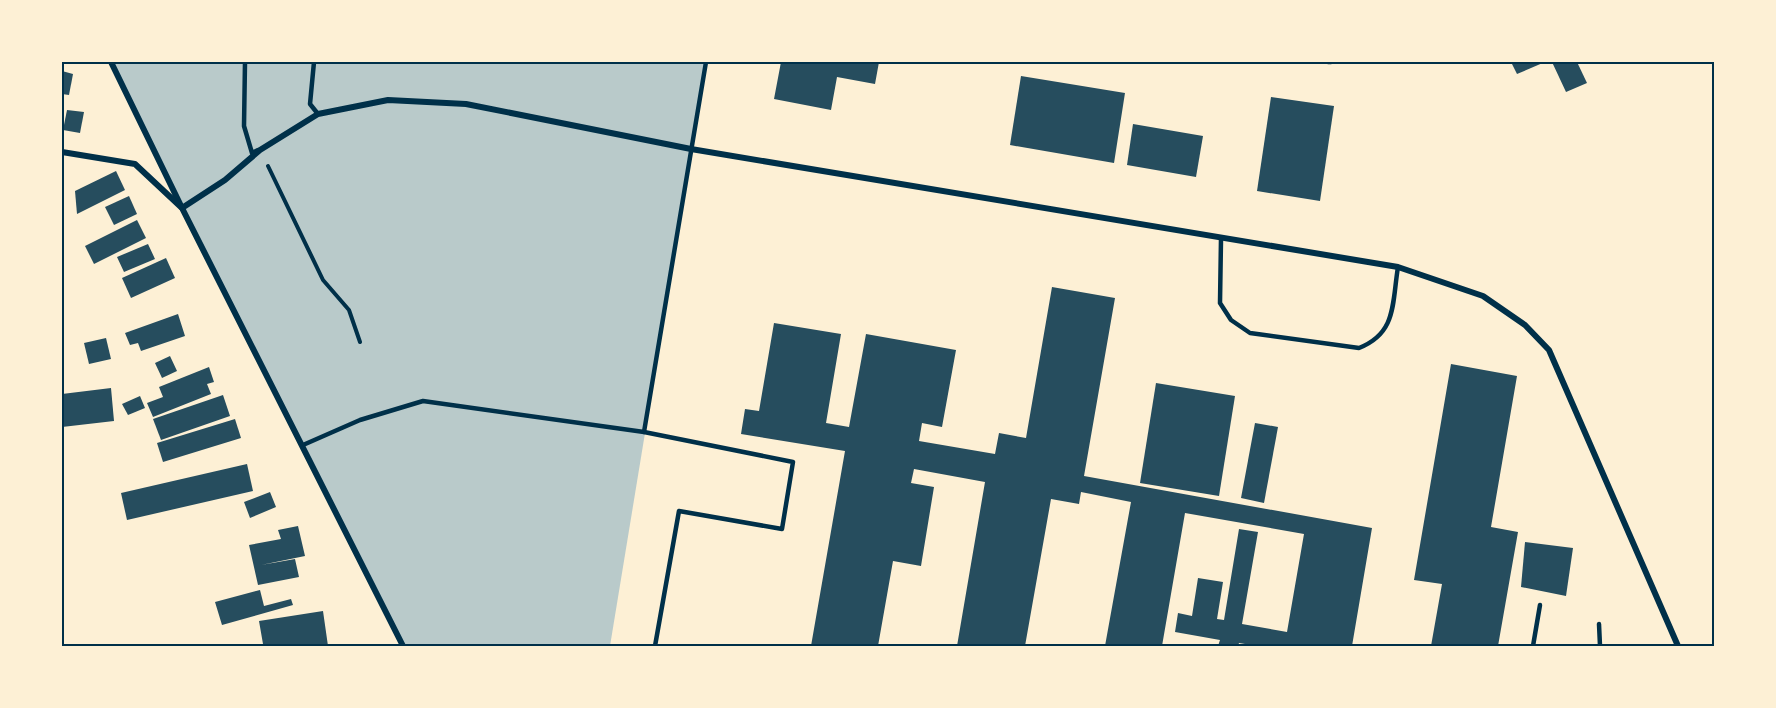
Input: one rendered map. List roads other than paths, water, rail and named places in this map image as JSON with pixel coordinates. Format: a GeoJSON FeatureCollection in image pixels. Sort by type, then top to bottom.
{"type":"FeatureCollection","features":[{"type":"Feature","properties":{"kind":"street"},"geometry":{"type":"LineString","coordinates":[[111,62],[403,646]]}},
{"type":"Feature","properties":{"kind":"street"},"geometry":{"type":"LineString","coordinates":[[182,208],[225,180],[260,150],[318,114],[388,100],[466,104],[691,149],[1398,267],[1483,296],[1525,325],[1548,350],[1678,646]]}},
{"type":"Feature","properties":{"kind":"street"},"geometry":{"type":"LineString","coordinates":[[62,152],[135,164],[182,208]]}},
{"type":"Feature","properties":{"kind":"lane"},"geometry":{"type":"LineString","coordinates":[[245,62],[244,126],[252,153],[260,150]]}},
{"type":"Feature","properties":{"kind":"lane"},"geometry":{"type":"LineString","coordinates":[[314,62],[310,104],[318,114]]}},
{"type":"Feature","properties":{"kind":"lane"},"geometry":{"type":"LineString","coordinates":[[644,432],[706,62]]}},
{"type":"Feature","properties":{"kind":"lane"},"geometry":{"type":"LineString","coordinates":[[1221,239],[1220,303],[1231,320],[1250,333],[1359,348],[1375,342],[1389,324],[1398,267]]}},
{"type":"Feature","properties":{"kind":"lane"},"geometry":{"type":"LineString","coordinates":[[303,445],[360,420],[423,401],[644,432],[793,462],[782,529],[679,511],[655,646]]}},
{"type":"Feature","properties":{"kind":"lane"},"geometry":{"type":"LineString","coordinates":[[1533,646],[1540,605]]}},
{"type":"Feature","properties":{"kind":"lane"},"geometry":{"type":"LineString","coordinates":[[1599,624],[1600,646]]}}]}
